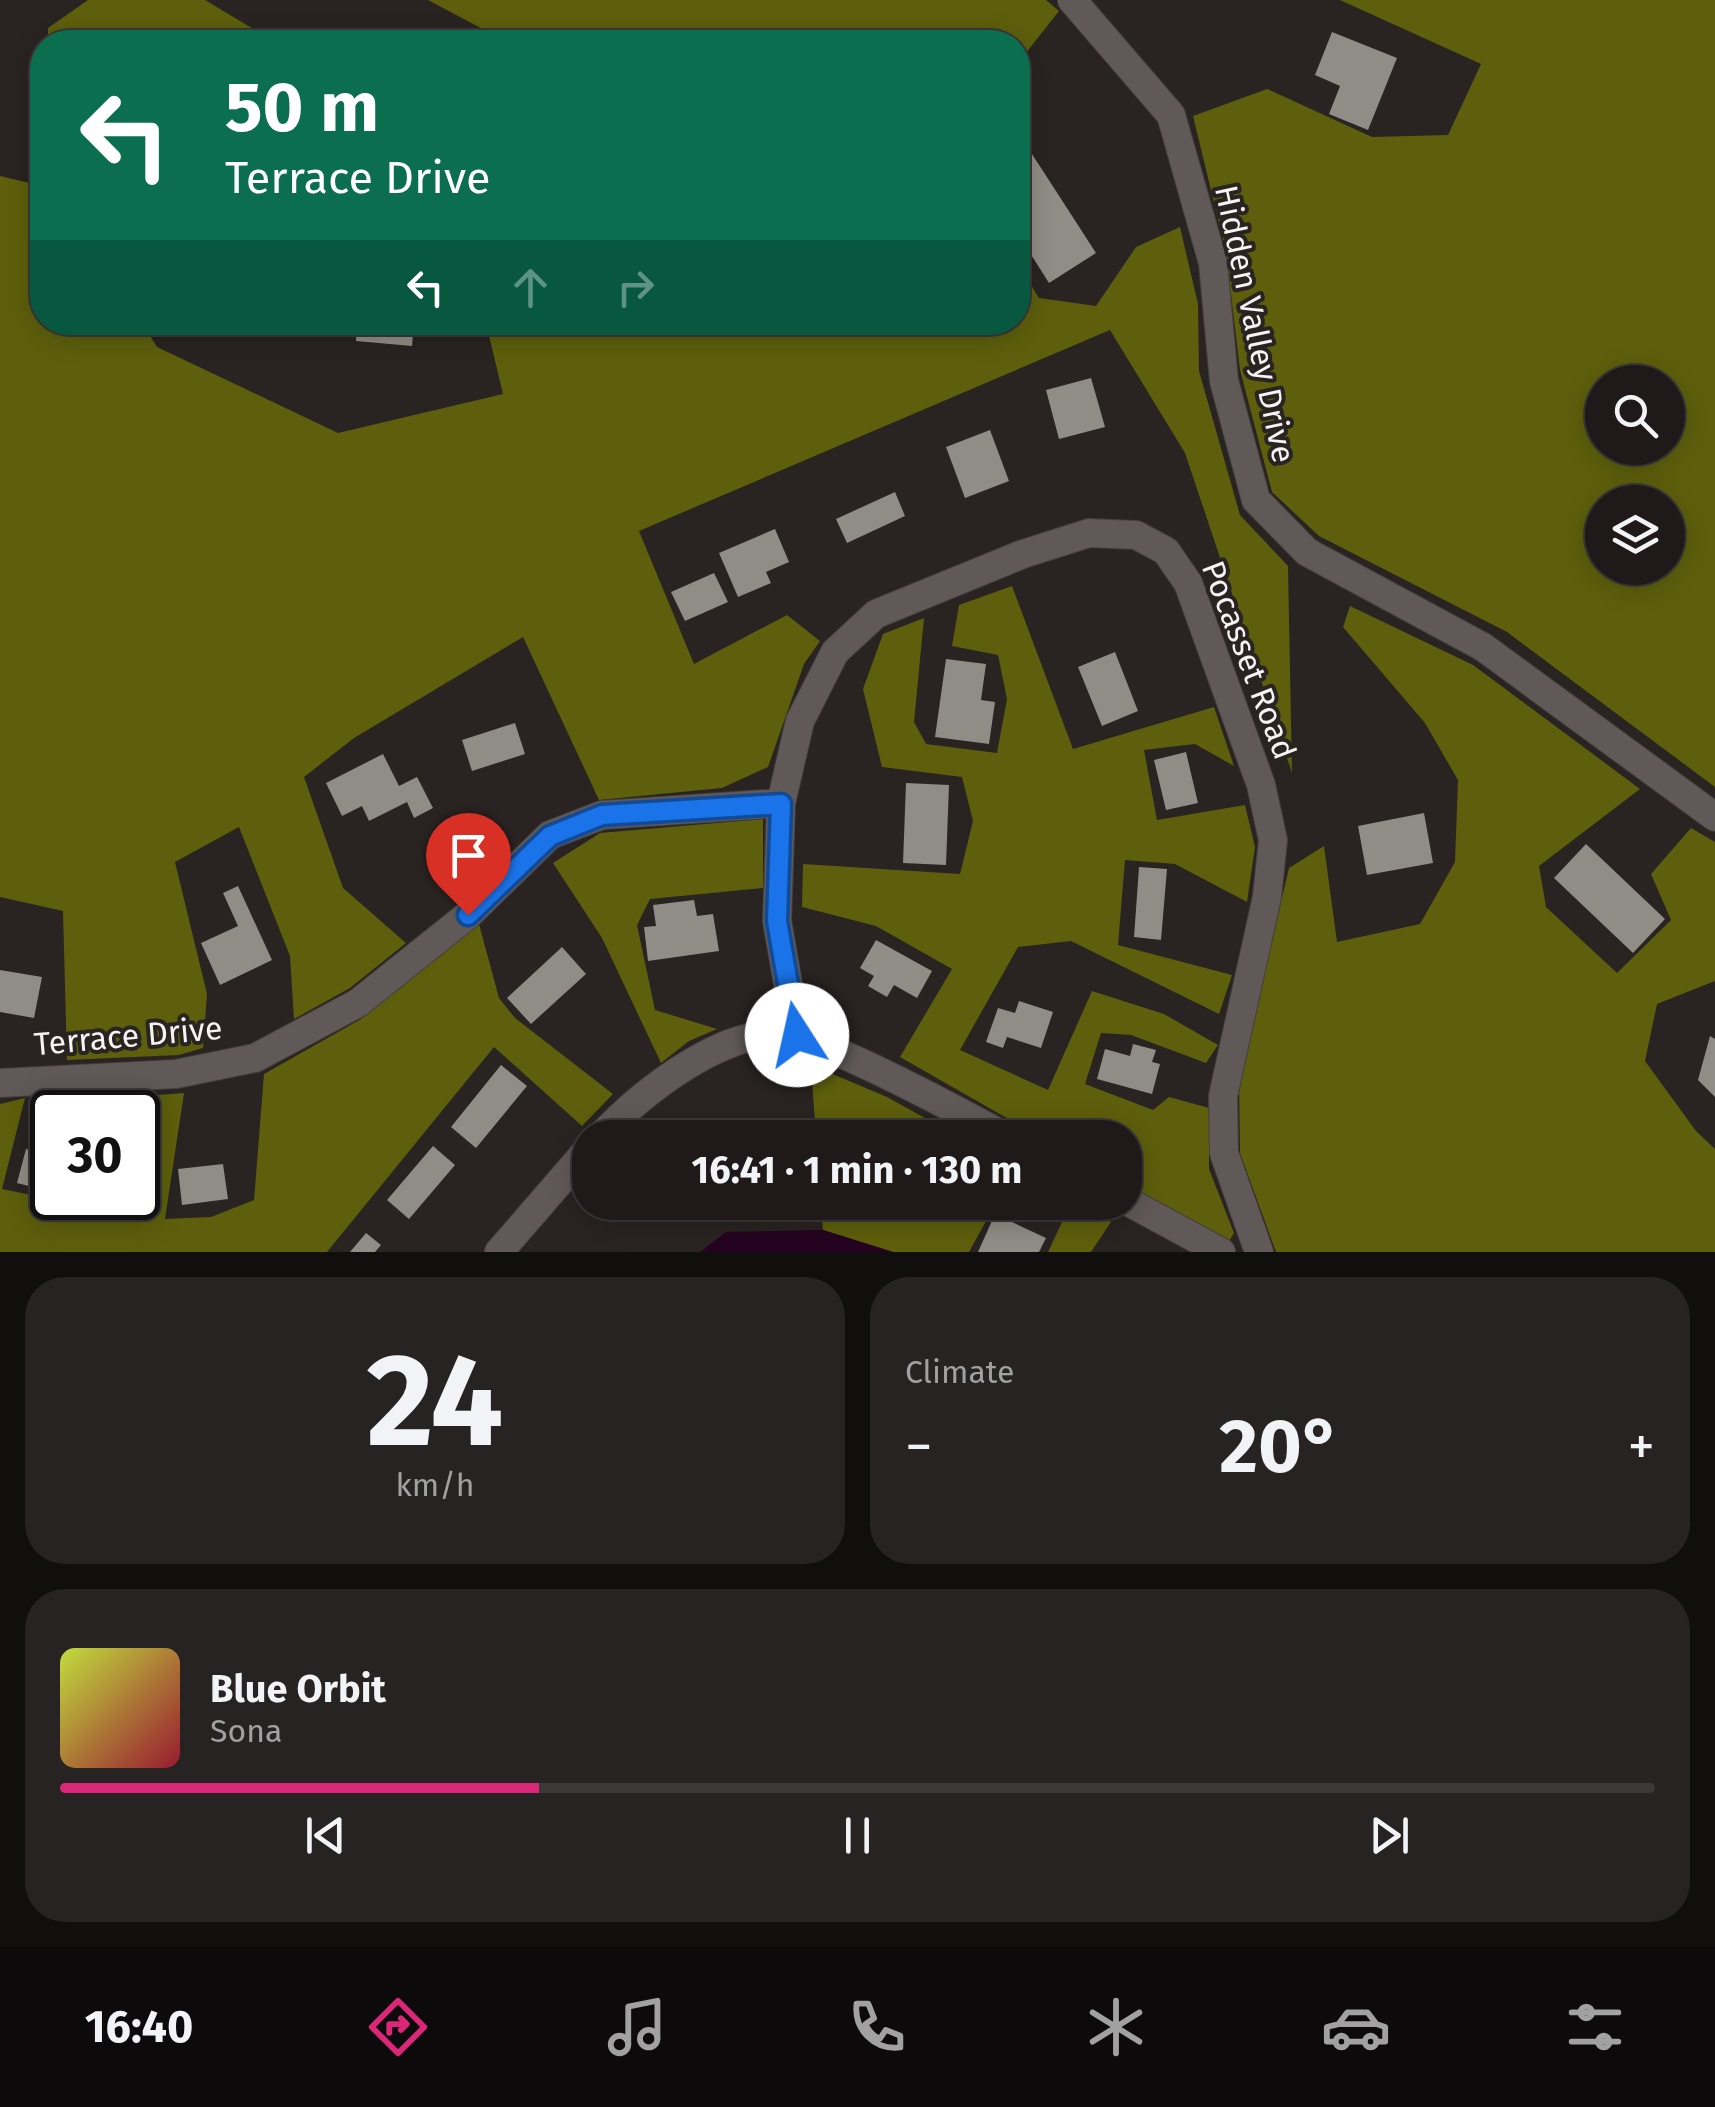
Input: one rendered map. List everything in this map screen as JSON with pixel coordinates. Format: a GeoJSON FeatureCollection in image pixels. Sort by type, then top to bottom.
{"type":"FeatureCollection","features":[{"type":"Feature","properties":{"kind":"street","name":"Hidden Valley Drive"},"geometry":{"type":"LineString","coordinates":[[1072,0],[1171,115],[1213,263],[1224,381],[1256,500],[1307,552],[1482,646],[1715,817]]}},
{"type":"Feature","properties":{"kind":"street","name":"Pocasset Road"},"geometry":{"type":"LineString","coordinates":[[797,1035],[777,921],[781,804],[800,721],[835,652],[876,614],[1023,554],[1089,533],[1136,535],[1166,551],[1188,583],[1260,785],[1273,840],[1267,897],[1223,1096],[1224,1153],[1259,1252]]}},
{"type":"Feature","properties":{"kind":"street","name":"Terrace Drive"},"geometry":{"type":"LineString","coordinates":[[0,1083],[176,1074],[255,1058],[358,1003],[468,915],[550,836],[602,815],[781,804]]}},
{"type":"Feature","properties":{"kind":"street"},"geometry":{"type":"LineString","coordinates":[[616,1120],[630,1105],[706,1054],[752,1040],[797,1035],[894,1076],[975,1120]]}},
{"type":"Feature","properties":{"kind":"street"},"geometry":{"type":"LineString","coordinates":[[499,1252],[572,1168]]}},
{"type":"Feature","properties":{"kind":"street"},"geometry":{"type":"LineString","coordinates":[[1142,1209],[1221,1252]]}},
{"type":"Feature","properties":{"kind":"shaded area"},"geometry":{"type":"Polygon","coordinates":[[[88,0],[205,0],[255,30],[48,30],[88,0]]]}},
{"type":"Feature","properties":{"kind":"shaded area"},"geometry":{"type":"Polygon","coordinates":[[[428,0],[1046,0],[1059,11],[1030,48],[1030,30],[484,30],[428,0]]]}},
{"type":"Feature","properties":{"kind":"shaded area"},"geometry":{"type":"Polygon","coordinates":[[[1340,0],[1715,0],[1715,787],[1507,632],[1319,536],[1272,492],[1240,370],[1226,252],[1193,116],[1267,89],[1372,137],[1448,135],[1481,64],[1340,0]]]}},
{"type":"Feature","properties":{"kind":"shaded area"},"geometry":{"type":"Polygon","coordinates":[[[0,176],[30,183],[30,335],[150,335],[157,347],[338,433],[503,394],[489,335],[1030,335],[1030,283],[1039,298],[1096,306],[1136,247],[1180,227],[1198,304],[1199,371],[1240,515],[1288,566],[1292,773],[1185,453],[1110,330],[639,531],[694,664],[787,615],[820,641],[804,664],[768,767],[722,788],[599,800],[523,637],[354,738],[304,777],[343,888],[406,943],[350,988],[294,1019],[290,956],[239,827],[175,862],[207,994],[203,1048],[179,1055],[67,1060],[63,911],[0,897],[0,176]]]}},
{"type":"Feature","properties":{"kind":"shaded area"},"geometry":{"type":"Polygon","coordinates":[[[1012,586],[1073,749],[1214,707],[1234,766],[1195,744],[1144,750],[1157,820],[1245,805],[1255,847],[1247,902],[1175,864],[1125,860],[1118,945],[1232,975],[1219,1014],[1071,941],[1018,947],[960,1050],[1048,1090],[1092,991],[1164,1014],[1218,1045],[1206,1063],[1131,1035],[1101,1033],[1085,1084],[1153,1110],[1169,1097],[1209,1108],[1209,1169],[1234,1233],[1227,1245],[1142,1196],[1142,1120],[1010,1120],[900,1057],[952,969],[876,926],[802,907],[803,864],[960,874],[973,821],[962,777],[882,767],[863,689],[883,634],[924,618],[914,722],[926,744],[997,753],[1007,699],[998,655],[952,646],[959,605],[1012,586]]]}},
{"type":"Feature","properties":{"kind":"shaded area"},"geometry":{"type":"Polygon","coordinates":[[[1350,606],[1473,665],[1640,789],[1539,866],[1546,907],[1617,973],[1671,920],[1651,874],[1691,828],[1715,842],[1715,981],[1657,1004],[1645,1061],[1696,1131],[1715,1149],[1715,1252],[1276,1252],[1240,1153],[1239,1082],[1289,868],[1324,846],[1337,942],[1420,924],[1455,862],[1458,780],[1425,723],[1343,627],[1350,606]]]}},
{"type":"Feature","properties":{"kind":"shaded area"},"geometry":{"type":"Polygon","coordinates":[[[763,819],[763,888],[650,899],[637,925],[655,1010],[717,1029],[689,1041],[661,1063],[602,938],[553,863],[600,833],[763,819]]]}},
{"type":"Feature","properties":{"kind":"shaded area"},"geometry":{"type":"Polygon","coordinates":[[[479,924],[499,998],[515,1018],[613,1094],[588,1120],[575,1120],[494,1047],[327,1252],[0,1252],[0,1104],[25,1098],[2,1189],[30,1195],[30,1220],[160,1220],[160,1095],[184,1093],[165,1219],[211,1217],[254,1200],[264,1074],[361,1019],[479,924]]]}},
{"type":"Feature","properties":{"kind":"shaded area"},"geometry":{"type":"Polygon","coordinates":[[[811,1065],[887,1097],[928,1120],[815,1120],[811,1065]]]}},
{"type":"Feature","properties":{"kind":"shaded area"},"geometry":{"type":"Polygon","coordinates":[[[822,1220],[987,1220],[969,1252],[893,1252],[823,1230],[822,1220]]]}},
{"type":"Feature","properties":{"kind":"shaded area"},"geometry":{"type":"Polygon","coordinates":[[[1063,1220],[1111,1222],[1091,1252],[1048,1252],[1063,1220]]]}},
{"type":"Feature","properties":{"kind":"shaded area"},"geometry":{"type":"Polygon","coordinates":[[[823,1230],[893,1252],[700,1252],[726,1232],[823,1230]]]}},
{"type":"Feature","properties":{"kind":"building"},"geometry":{"type":"Polygon","coordinates":[[[1332,32],[1397,58],[1368,130],[1329,114],[1340,86],[1315,75],[1332,32]]]}},
{"type":"Feature","properties":{"kind":"building"},"geometry":{"type":"Polygon","coordinates":[[[1030,155],[1096,253],[1049,283],[1030,253],[1030,155]]]}},
{"type":"Feature","properties":{"kind":"building"},"geometry":{"type":"Polygon","coordinates":[[[356,335],[413,335],[412,346],[356,341],[356,335]]]}},
{"type":"Feature","properties":{"kind":"building"},"geometry":{"type":"Polygon","coordinates":[[[1091,378],[1105,427],[1059,439],[1046,390],[1091,378]]]}},
{"type":"Feature","properties":{"kind":"building"},"geometry":{"type":"Polygon","coordinates":[[[990,430],[1009,481],[965,498],[946,447],[990,430]]]}},
{"type":"Feature","properties":{"kind":"building"},"geometry":{"type":"Polygon","coordinates":[[[895,492],[905,516],[847,543],[836,519],[895,492]]]}},
{"type":"Feature","properties":{"kind":"building"},"geometry":{"type":"Polygon","coordinates":[[[775,529],[789,562],[766,572],[771,583],[738,597],[719,553],[775,529]]]}},
{"type":"Feature","properties":{"kind":"building"},"geometry":{"type":"Polygon","coordinates":[[[714,573],[728,602],[685,621],[671,592],[714,573]]]}},
{"type":"Feature","properties":{"kind":"building"},"geometry":{"type":"Polygon","coordinates":[[[1115,652],[1138,711],[1102,726],[1078,667],[1115,652]]]}},
{"type":"Feature","properties":{"kind":"building"},"geometry":{"type":"Polygon","coordinates":[[[946,659],[986,664],[981,700],[995,702],[989,744],[935,737],[946,659]]]}},
{"type":"Feature","properties":{"kind":"building"},"geometry":{"type":"Polygon","coordinates":[[[515,723],[525,754],[472,771],[462,740],[515,723]]]}},
{"type":"Feature","properties":{"kind":"building"},"geometry":{"type":"Polygon","coordinates":[[[1186,752],[1198,803],[1166,810],[1154,760],[1186,752]]]}},
{"type":"Feature","properties":{"kind":"building"},"geometry":{"type":"Polygon","coordinates":[[[383,754],[399,786],[417,777],[433,808],[414,818],[407,802],[369,821],[362,806],[342,816],[326,783],[383,754]]]}},
{"type":"Feature","properties":{"kind":"building"},"geometry":{"type":"Polygon","coordinates":[[[906,783],[949,785],[946,865],[903,863],[906,783]]]}},
{"type":"Feature","properties":{"kind":"building"},"geometry":{"type":"Polygon","coordinates":[[[1424,813],[1433,863],[1367,875],[1358,826],[1424,813]]]}},
{"type":"Feature","properties":{"kind":"building"},"geometry":{"type":"Polygon","coordinates":[[[1586,844],[1665,919],[1633,953],[1554,878],[1586,844]]]}},
{"type":"Feature","properties":{"kind":"building"},"geometry":{"type":"Polygon","coordinates":[[[1139,867],[1167,869],[1161,940],[1134,937],[1139,867]]]}},
{"type":"Feature","properties":{"kind":"building"},"geometry":{"type":"Polygon","coordinates":[[[238,886],[272,960],[220,985],[201,943],[238,926],[223,893],[238,886]]]}},
{"type":"Feature","properties":{"kind":"building"},"geometry":{"type":"Polygon","coordinates":[[[694,900],[697,916],[713,914],[719,951],[648,961],[644,927],[656,926],[653,905],[694,900]]]}},
{"type":"Feature","properties":{"kind":"building"},"geometry":{"type":"Polygon","coordinates":[[[876,940],[932,971],[917,998],[894,985],[887,997],[868,986],[874,976],[860,968],[876,940]]]}},
{"type":"Feature","properties":{"kind":"building"},"geometry":{"type":"Polygon","coordinates":[[[562,947],[586,974],[531,1024],[507,998],[562,947]]]}},
{"type":"Feature","properties":{"kind":"building"},"geometry":{"type":"Polygon","coordinates":[[[0,970],[42,977],[34,1018],[0,1012],[0,970]]]}},
{"type":"Feature","properties":{"kind":"building"},"geometry":{"type":"Polygon","coordinates":[[[1019,1001],[1053,1012],[1041,1048],[1007,1037],[1003,1048],[986,1042],[998,1008],[1015,1013],[1019,1001]]]}},
{"type":"Feature","properties":{"kind":"building"},"geometry":{"type":"Polygon","coordinates":[[[1710,1036],[1715,1039],[1715,1097],[1698,1080],[1710,1036]]]}},
{"type":"Feature","properties":{"kind":"building"},"geometry":{"type":"Polygon","coordinates":[[[1133,1044],[1156,1050],[1152,1062],[1160,1064],[1152,1094],[1097,1079],[1105,1049],[1130,1056],[1133,1044]]]}},
{"type":"Feature","properties":{"kind":"building"},"geometry":{"type":"Polygon","coordinates":[[[501,1065],[527,1086],[476,1148],[451,1127],[501,1065]]]}},
{"type":"Feature","properties":{"kind":"building"},"geometry":{"type":"Polygon","coordinates":[[[433,1146],[455,1165],[409,1219],[387,1200],[433,1146]]]}},
{"type":"Feature","properties":{"kind":"building"},"geometry":{"type":"Polygon","coordinates":[[[26,1149],[30,1150],[30,1186],[17,1183],[26,1149]]]}},
{"type":"Feature","properties":{"kind":"building"},"geometry":{"type":"Polygon","coordinates":[[[223,1164],[228,1199],[182,1205],[178,1169],[223,1164]]]}},
{"type":"Feature","properties":{"kind":"building"},"geometry":{"type":"Polygon","coordinates":[[[992,1220],[1008,1220],[1046,1238],[1039,1252],[978,1252],[992,1220]]]}},
{"type":"Feature","properties":{"kind":"building"},"geometry":{"type":"Polygon","coordinates":[[[366,1233],[381,1245],[375,1252],[350,1252],[366,1233]]]}},
{"type":"Feature","properties":{"kind":"route"},"geometry":{"type":"LineString","coordinates":[[468,915],[550,836],[602,815],[712,805],[781,804],[777,921],[797,1035]]}}]}
